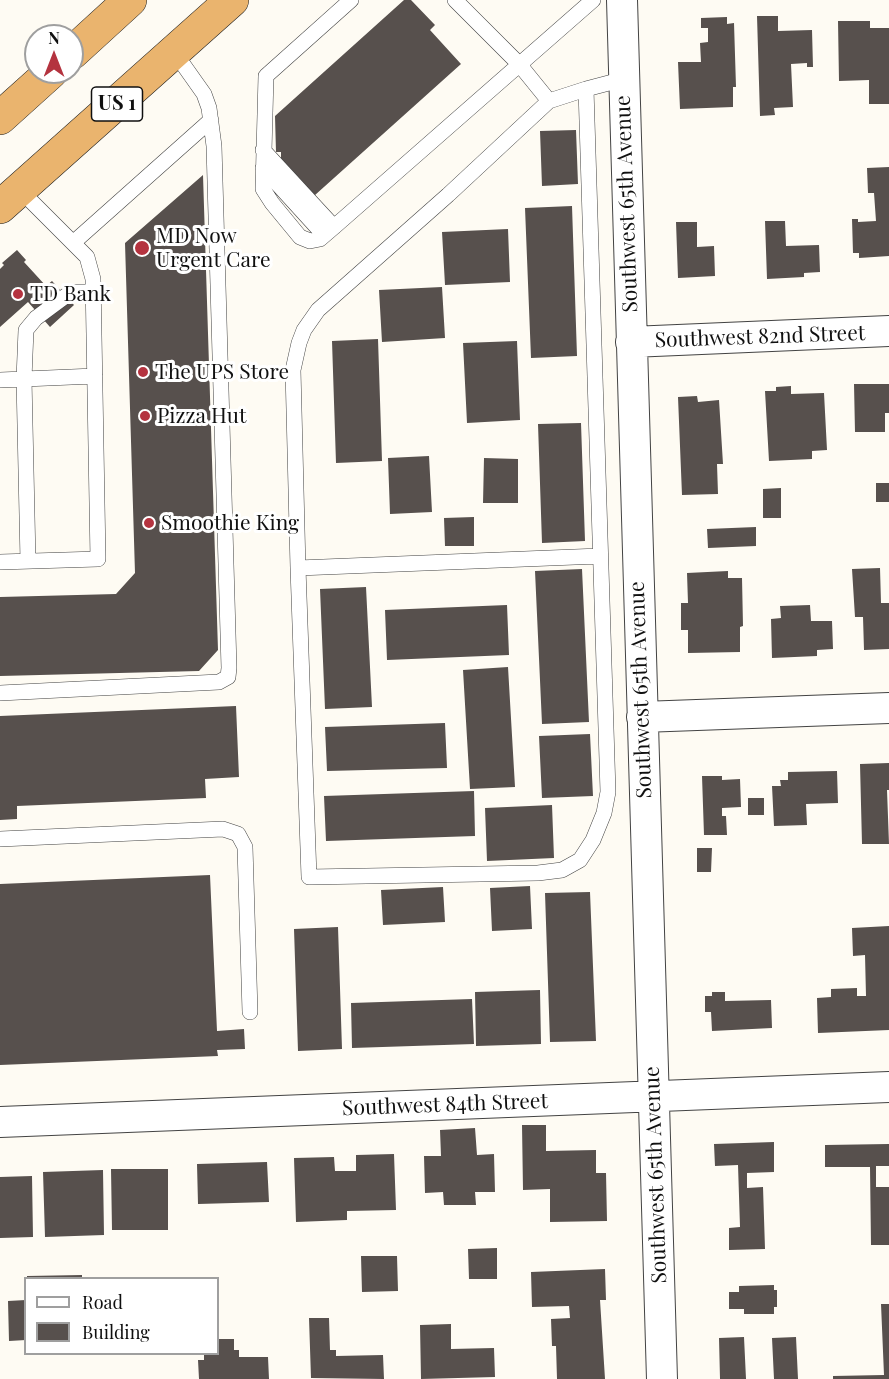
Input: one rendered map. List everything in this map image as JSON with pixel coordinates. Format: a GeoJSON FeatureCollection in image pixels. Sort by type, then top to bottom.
{"type":"FeatureCollection","features":[{"type":"Feature","properties":{"kind":"highway"},"geometry":{"type":"LineString","coordinates":[[84,42],[130,0]]}},
{"type":"Feature","properties":{"kind":"highway","name":"US 1"},"geometry":{"type":"LineString","coordinates":[[9,198],[232,0]]}},
{"type":"Feature","properties":{"kind":"highway"},"geometry":{"type":"LineString","coordinates":[[0,118],[38,84]]}},
{"type":"Feature","properties":{"kind":"street","name":"Southwest 65th Avenue"},"geometry":{"type":"LineString","coordinates":[[622,0],[662,1379]]}},
{"type":"Feature","properties":{"kind":"street","name":"Southwest 82nd Street"},"geometry":{"type":"LineString","coordinates":[[631,342],[889,331]]}},
{"type":"Feature","properties":{"kind":"street"},"geometry":{"type":"LineString","coordinates":[[642,717],[889,708]]}},
{"type":"Feature","properties":{"kind":"street","name":"Southwest 84th Street"},"geometry":{"type":"LineString","coordinates":[[0,1122],[889,1087]]}},
{"type":"Feature","properties":{"kind":"lane"},"geometry":{"type":"LineString","coordinates":[[351,0],[266,76],[263,189],[300,237],[323,234],[496,87],[593,0]]}},
{"type":"Feature","properties":{"kind":"lane"},"geometry":{"type":"LineString","coordinates":[[455,0],[519,64],[549,102]]}},
{"type":"Feature","properties":{"kind":"lane"},"geometry":{"type":"LineString","coordinates":[[0,693],[219,682],[228,677],[217,218],[211,120],[204,94],[175,53]]}},
{"type":"Feature","properties":{"kind":"lane"},"geometry":{"type":"LineString","coordinates":[[586,89],[608,792],[604,813],[593,840],[580,860],[562,870],[538,873],[309,877],[298,568],[294,370],[304,330],[318,310],[549,102],[586,89],[624,79]]}},
{"type":"Feature","properties":{"kind":"lane"},"geometry":{"type":"LineString","coordinates":[[74,242],[211,120]]}},
{"type":"Feature","properties":{"kind":"lane"},"geometry":{"type":"LineString","coordinates":[[263,150],[323,234]]}},
{"type":"Feature","properties":{"kind":"lane"},"geometry":{"type":"LineString","coordinates":[[0,562],[99,559],[93,279],[87,257],[74,242],[9,198]]}},
{"type":"Feature","properties":{"kind":"lane"},"geometry":{"type":"LineString","coordinates":[[28,561],[24,379],[26,330],[36,318],[71,292],[93,292]]}},
{"type":"Feature","properties":{"kind":"lane"},"geometry":{"type":"LineString","coordinates":[[0,380],[95,376]]}},
{"type":"Feature","properties":{"kind":"lane"},"geometry":{"type":"LineString","coordinates":[[298,568],[600,556]]}},
{"type":"Feature","properties":{"kind":"lane"},"geometry":{"type":"LineString","coordinates":[[0,839],[223,829],[238,834],[245,846],[250,1012]]}},
{"type":"Feature","properties":{"kind":"building"},"geometry":{"type":"Polygon","coordinates":[[[404,0],[411,0],[435,25],[430,30],[461,64],[295,213],[295,174],[281,159],[281,152],[276,152],[275,116],[404,0]]]}},
{"type":"Feature","properties":{"kind":"building"},"geometry":{"type":"Polygon","coordinates":[[[757,16],[778,16],[778,31],[812,30],[813,67],[807,67],[807,63],[791,64],[793,107],[774,108],[775,115],[760,116],[757,16]]]}},
{"type":"Feature","properties":{"kind":"building"},"geometry":{"type":"Polygon","coordinates":[[[727,17],[727,24],[734,23],[736,87],[733,87],[733,107],[680,109],[678,62],[701,62],[700,43],[708,42],[708,28],[701,28],[701,18],[727,17]]]}},
{"type":"Feature","properties":{"kind":"building"},"geometry":{"type":"Polygon","coordinates":[[[838,21],[870,21],[870,28],[889,28],[889,104],[869,104],[869,80],[839,81],[838,21]]]}},
{"type":"Feature","properties":{"kind":"building"},"geometry":{"type":"Polygon","coordinates":[[[576,130],[578,184],[542,186],[540,131],[576,130]]]}},
{"type":"Feature","properties":{"kind":"building"},"geometry":{"type":"Polygon","coordinates":[[[889,167],[889,256],[859,258],[859,253],[853,253],[852,219],[858,219],[858,222],[876,221],[874,193],[868,193],[867,168],[889,167]]]}},
{"type":"Feature","properties":{"kind":"building"},"geometry":{"type":"Polygon","coordinates":[[[203,175],[218,650],[199,671],[0,676],[0,597],[116,594],[135,573],[125,243],[203,175]]]}},
{"type":"Feature","properties":{"kind":"building"},"geometry":{"type":"Polygon","coordinates":[[[572,206],[577,356],[531,358],[525,208],[572,206]]]}},
{"type":"Feature","properties":{"kind":"building"},"geometry":{"type":"Polygon","coordinates":[[[765,221],[785,221],[786,246],[819,245],[820,272],[804,273],[804,277],[767,279],[765,221]]]}},
{"type":"Feature","properties":{"kind":"building"},"geometry":{"type":"Polygon","coordinates":[[[676,222],[697,222],[697,247],[714,246],[715,276],[678,278],[676,222]]]}},
{"type":"Feature","properties":{"kind":"building"},"geometry":{"type":"Polygon","coordinates":[[[508,229],[510,282],[445,285],[442,232],[508,229]]]}},
{"type":"Feature","properties":{"kind":"building","name":"TD Bank"},"geometry":{"type":"Polygon","coordinates":[[[17,250],[26,260],[24,262],[46,286],[52,281],[74,305],[50,327],[28,302],[0,327],[0,269],[4,265],[2,263],[17,250]]]}},
{"type":"Feature","properties":{"kind":"building"},"geometry":{"type":"Polygon","coordinates":[[[442,287],[445,338],[382,342],[379,290],[442,287]]]}},
{"type":"Feature","properties":{"kind":"building"},"geometry":{"type":"Polygon","coordinates":[[[378,339],[382,461],[336,463],[332,341],[378,339]]]}},
{"type":"Feature","properties":{"kind":"building"},"geometry":{"type":"Polygon","coordinates":[[[517,341],[520,420],[467,423],[463,343],[517,341]]]}},
{"type":"Feature","properties":{"kind":"building"},"geometry":{"type":"Polygon","coordinates":[[[854,384],[889,384],[889,413],[885,413],[885,432],[855,432],[854,384]]]}},
{"type":"Feature","properties":{"kind":"building"},"geometry":{"type":"Polygon","coordinates":[[[791,386],[791,394],[824,393],[827,450],[812,451],[812,459],[769,461],[765,391],[776,391],[776,387],[791,386]]]}},
{"type":"Feature","properties":{"kind":"building"},"geometry":{"type":"Polygon","coordinates":[[[697,396],[698,402],[719,400],[723,464],[717,464],[718,494],[682,495],[678,397],[697,396]]]}},
{"type":"Feature","properties":{"kind":"building"},"geometry":{"type":"Polygon","coordinates":[[[581,423],[585,541],[542,543],[538,424],[581,423]]]}},
{"type":"Feature","properties":{"kind":"building"},"geometry":{"type":"Polygon","coordinates":[[[429,456],[432,512],[390,514],[388,458],[429,456]]]}},
{"type":"Feature","properties":{"kind":"building"},"geometry":{"type":"Polygon","coordinates":[[[484,458],[518,459],[518,503],[483,503],[484,458]]]}},
{"type":"Feature","properties":{"kind":"building"},"geometry":{"type":"Polygon","coordinates":[[[876,483],[889,483],[889,502],[876,502],[876,483]]]}},
{"type":"Feature","properties":{"kind":"building"},"geometry":{"type":"Polygon","coordinates":[[[781,488],[781,518],[763,518],[763,489],[781,488]]]}},
{"type":"Feature","properties":{"kind":"building"},"geometry":{"type":"Polygon","coordinates":[[[474,517],[474,546],[445,546],[444,518],[474,517]]]}},
{"type":"Feature","properties":{"kind":"building"},"geometry":{"type":"Polygon","coordinates":[[[756,527],[756,546],[708,548],[707,529],[756,527]]]}},
{"type":"Feature","properties":{"kind":"building"},"geometry":{"type":"Polygon","coordinates":[[[880,568],[881,603],[889,603],[889,649],[864,650],[863,617],[855,617],[852,569],[880,568]]]}},
{"type":"Feature","properties":{"kind":"building"},"geometry":{"type":"Polygon","coordinates":[[[582,569],[589,722],[542,724],[535,571],[582,569]]]}},
{"type":"Feature","properties":{"kind":"building"},"geometry":{"type":"Polygon","coordinates":[[[728,571],[728,578],[742,578],[743,626],[740,627],[740,652],[688,653],[688,630],[681,630],[681,603],[688,603],[687,573],[728,571]]]}},
{"type":"Feature","properties":{"kind":"building"},"geometry":{"type":"Polygon","coordinates":[[[366,587],[372,707],[325,709],[320,589],[366,587]]]}},
{"type":"Feature","properties":{"kind":"building"},"geometry":{"type":"Polygon","coordinates":[[[507,605],[509,655],[387,660],[385,610],[507,605]]]}},
{"type":"Feature","properties":{"kind":"building"},"geometry":{"type":"Polygon","coordinates":[[[810,605],[811,621],[832,621],[833,649],[817,650],[817,656],[772,658],[771,619],[781,618],[780,606],[810,605]]]}},
{"type":"Feature","properties":{"kind":"building"},"geometry":{"type":"Polygon","coordinates":[[[508,667],[515,787],[470,789],[463,670],[508,667]]]}},
{"type":"Feature","properties":{"kind":"building"},"geometry":{"type":"Polygon","coordinates":[[[236,706],[239,777],[205,779],[206,798],[17,806],[17,819],[0,820],[0,716],[236,706]]]}},
{"type":"Feature","properties":{"kind":"building"},"geometry":{"type":"Polygon","coordinates":[[[445,723],[447,768],[327,771],[325,727],[445,723]]]}},
{"type":"Feature","properties":{"kind":"building"},"geometry":{"type":"Polygon","coordinates":[[[590,734],[593,796],[542,798],[539,736],[590,734]]]}},
{"type":"Feature","properties":{"kind":"building"},"geometry":{"type":"Polygon","coordinates":[[[889,763],[889,790],[887,790],[889,844],[862,844],[860,764],[889,763]]]}},
{"type":"Feature","properties":{"kind":"building"},"geometry":{"type":"Polygon","coordinates":[[[837,771],[838,803],[806,804],[807,825],[774,826],[772,786],[781,786],[780,780],[788,780],[788,772],[837,771]]]}},
{"type":"Feature","properties":{"kind":"building"},"geometry":{"type":"Polygon","coordinates":[[[702,776],[722,776],[722,780],[740,779],[741,807],[722,808],[722,816],[726,816],[727,835],[704,835],[702,776]]]}},
{"type":"Feature","properties":{"kind":"building"},"geometry":{"type":"Polygon","coordinates":[[[474,791],[475,836],[326,841],[324,796],[474,791]]]}},
{"type":"Feature","properties":{"kind":"building"},"geometry":{"type":"Polygon","coordinates":[[[748,798],[764,798],[764,815],[748,815],[748,798]]]}},
{"type":"Feature","properties":{"kind":"building"},"geometry":{"type":"Polygon","coordinates":[[[552,805],[554,858],[487,861],[485,808],[552,805]]]}},
{"type":"Feature","properties":{"kind":"building"},"geometry":{"type":"Polygon","coordinates":[[[697,848],[712,848],[711,872],[697,872],[697,848]]]}},
{"type":"Feature","properties":{"kind":"building"},"geometry":{"type":"Polygon","coordinates":[[[210,875],[217,1031],[244,1029],[245,1049],[217,1050],[218,1056],[0,1065],[0,884],[210,875]]]}},
{"type":"Feature","properties":{"kind":"building"},"geometry":{"type":"Polygon","coordinates":[[[530,886],[532,929],[492,931],[490,888],[530,886]]]}},
{"type":"Feature","properties":{"kind":"building"},"geometry":{"type":"Polygon","coordinates":[[[443,887],[445,922],[383,925],[381,890],[443,887]]]}},
{"type":"Feature","properties":{"kind":"building"},"geometry":{"type":"Polygon","coordinates":[[[590,892],[596,1041],[550,1042],[545,893],[590,892]]]}},
{"type":"Feature","properties":{"kind":"building"},"geometry":{"type":"Polygon","coordinates":[[[889,926],[889,1030],[818,1033],[817,998],[831,997],[831,989],[857,988],[857,996],[866,996],[865,955],[853,956],[852,928],[889,926]]]}},
{"type":"Feature","properties":{"kind":"building"},"geometry":{"type":"Polygon","coordinates":[[[338,927],[342,1049],[298,1051],[294,929],[338,927]]]}},
{"type":"Feature","properties":{"kind":"building"},"geometry":{"type":"Polygon","coordinates":[[[540,990],[541,1044],[476,1046],[475,992],[540,990]]]}},
{"type":"Feature","properties":{"kind":"building"},"geometry":{"type":"Polygon","coordinates":[[[712,992],[725,992],[725,1001],[771,1000],[772,1028],[712,1031],[711,1012],[705,1012],[705,996],[712,996],[712,992]]]}},
{"type":"Feature","properties":{"kind":"building"},"geometry":{"type":"Polygon","coordinates":[[[472,999],[474,1044],[352,1048],[351,1003],[472,999]]]}},
{"type":"Feature","properties":{"kind":"building"},"geometry":{"type":"Polygon","coordinates":[[[522,1125],[546,1125],[546,1151],[596,1150],[596,1173],[606,1173],[607,1221],[550,1222],[550,1189],[523,1190],[522,1125]]]}},
{"type":"Feature","properties":{"kind":"building"},"geometry":{"type":"Polygon","coordinates":[[[475,1128],[477,1155],[494,1154],[495,1192],[475,1192],[476,1205],[444,1205],[443,1192],[425,1193],[424,1156],[441,1156],[440,1130],[475,1128]]]}},
{"type":"Feature","properties":{"kind":"building"},"geometry":{"type":"Polygon","coordinates":[[[774,1142],[774,1172],[747,1173],[747,1188],[763,1187],[765,1249],[729,1250],[729,1228],[740,1227],[738,1165],[715,1166],[714,1144],[774,1142]]]}},
{"type":"Feature","properties":{"kind":"building"},"geometry":{"type":"Polygon","coordinates":[[[889,1144],[889,1166],[876,1166],[876,1187],[889,1187],[889,1245],[871,1245],[870,1167],[825,1167],[825,1145],[889,1144]]]}},
{"type":"Feature","properties":{"kind":"building"},"geometry":{"type":"Polygon","coordinates":[[[394,1154],[396,1210],[347,1211],[347,1220],[296,1222],[294,1158],[334,1157],[335,1171],[356,1171],[356,1155],[394,1154]]]}},
{"type":"Feature","properties":{"kind":"building"},"geometry":{"type":"Polygon","coordinates":[[[267,1162],[269,1202],[198,1204],[197,1164],[267,1162]]]}},
{"type":"Feature","properties":{"kind":"building"},"geometry":{"type":"Polygon","coordinates":[[[111,1169],[168,1169],[168,1230],[112,1230],[111,1169]]]}},
{"type":"Feature","properties":{"kind":"building"},"geometry":{"type":"Polygon","coordinates":[[[103,1170],[104,1235],[45,1237],[43,1172],[103,1170]]]}},
{"type":"Feature","properties":{"kind":"building"},"geometry":{"type":"Polygon","coordinates":[[[32,1176],[33,1237],[0,1238],[0,1177],[32,1176]]]}},
{"type":"Feature","properties":{"kind":"building"},"geometry":{"type":"Polygon","coordinates":[[[497,1248],[497,1279],[469,1279],[468,1249],[497,1248]]]}},
{"type":"Feature","properties":{"kind":"building"},"geometry":{"type":"Polygon","coordinates":[[[361,1256],[397,1256],[398,1291],[362,1292],[361,1256]]]}},
{"type":"Feature","properties":{"kind":"building"},"geometry":{"type":"Polygon","coordinates":[[[605,1269],[606,1300],[600,1300],[605,1379],[557,1379],[556,1346],[552,1346],[551,1319],[570,1318],[569,1306],[532,1307],[531,1272],[605,1269]]]}},
{"type":"Feature","properties":{"kind":"building"},"geometry":{"type":"Polygon","coordinates":[[[82,1275],[82,1277],[27,1277],[82,1275]]]}},
{"type":"Feature","properties":{"kind":"building"},"geometry":{"type":"Polygon","coordinates":[[[774,1285],[774,1290],[777,1290],[777,1307],[774,1307],[774,1314],[744,1314],[744,1309],[729,1309],[729,1292],[739,1292],[739,1286],[774,1285]]]}},
{"type":"Feature","properties":{"kind":"building"},"geometry":{"type":"Polygon","coordinates":[[[24,1300],[24,1340],[9,1341],[8,1301],[24,1300]]]}},
{"type":"Feature","properties":{"kind":"building"},"geometry":{"type":"Polygon","coordinates":[[[881,1304],[889,1304],[889,1379],[833,1379],[833,1376],[884,1375],[881,1304]]]}},
{"type":"Feature","properties":{"kind":"building"},"geometry":{"type":"Polygon","coordinates":[[[309,1318],[329,1318],[330,1350],[336,1350],[336,1356],[383,1355],[384,1379],[311,1378],[309,1318]]]}},
{"type":"Feature","properties":{"kind":"building"},"geometry":{"type":"Polygon","coordinates":[[[451,1324],[451,1349],[494,1348],[495,1377],[421,1379],[420,1325],[451,1324]]]}},
{"type":"Feature","properties":{"kind":"building"},"geometry":{"type":"Polygon","coordinates":[[[744,1337],[746,1379],[720,1379],[719,1338],[744,1337]]]}},
{"type":"Feature","properties":{"kind":"building"},"geometry":{"type":"Polygon","coordinates":[[[796,1337],[798,1379],[774,1379],[772,1338],[796,1337]]]}},
{"type":"Feature","properties":{"kind":"building"},"geometry":{"type":"Polygon","coordinates":[[[219,1339],[234,1339],[234,1350],[239,1350],[239,1357],[268,1357],[269,1379],[199,1379],[198,1360],[204,1360],[204,1355],[219,1355],[219,1339]]]}},
{"type":"Feature","properties":{"kind":"place","name":"MD Now Urgent Care"},"geometry":{"type":"Point","coordinates":[142,248]}},
{"type":"Feature","properties":{"kind":"place","name":"TD Bank"},"geometry":{"type":"Point","coordinates":[18,294]}},
{"type":"Feature","properties":{"kind":"place","name":"The UPS Store"},"geometry":{"type":"Point","coordinates":[143,372]}},
{"type":"Feature","properties":{"kind":"place","name":"Pizza Hut"},"geometry":{"type":"Point","coordinates":[145,416]}},
{"type":"Feature","properties":{"kind":"place","name":"Smoothie King"},"geometry":{"type":"Point","coordinates":[149,523]}}]}
